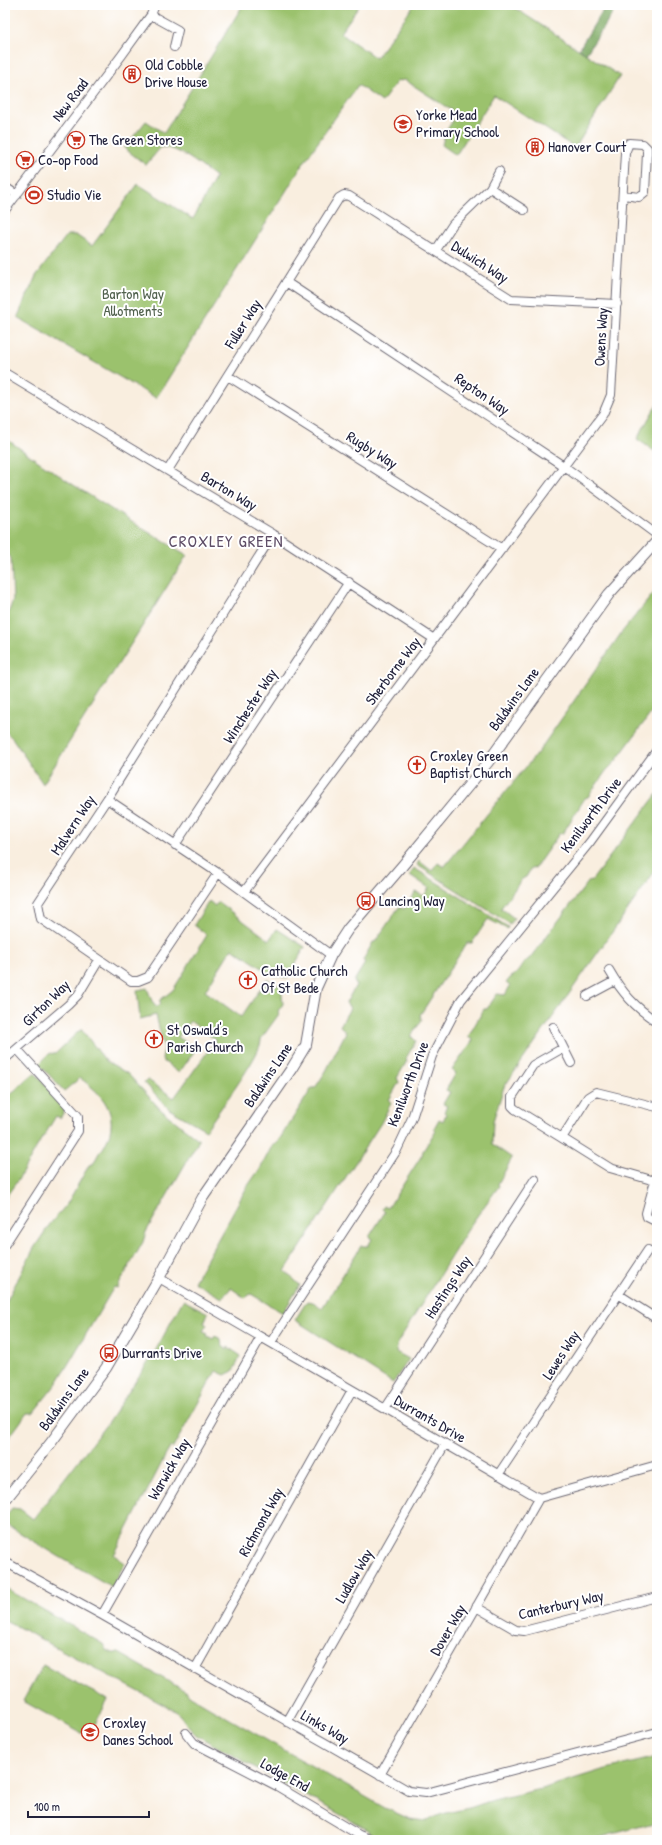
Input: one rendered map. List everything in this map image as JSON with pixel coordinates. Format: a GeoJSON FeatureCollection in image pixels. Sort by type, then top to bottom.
{"type":"FeatureCollection","features":[{"type":"Feature","properties":{"kind":"street","name":"New Road"},"geometry":{"type":"LineString","coordinates":[[5,210],[151,15],[155,5]]}},
{"type":"Feature","properties":{"kind":"street"},"geometry":{"type":"LineString","coordinates":[[151,15],[178,30],[174,47]]}},
{"type":"Feature","properties":{"kind":"street","name":"Owens Way"},"geometry":{"type":"LineString","coordinates":[[565,467],[603,414],[611,395],[617,304],[623,195],[626,148],[631,143],[644,144],[647,148],[645,192],[639,197],[623,195]]}},
{"type":"Feature","properties":{"kind":"street"},"geometry":{"type":"LineString","coordinates":[[436,250],[453,224],[490,188],[499,171]]}},
{"type":"Feature","properties":{"kind":"street"},"geometry":{"type":"LineString","coordinates":[[5,187],[16,195]]}},
{"type":"Feature","properties":{"kind":"street"},"geometry":{"type":"LineString","coordinates":[[490,188],[524,210]]}},
{"type":"Feature","properties":{"kind":"street","name":"Dulwich Way"},"geometry":{"type":"LineString","coordinates":[[344,195],[349,196],[436,250],[511,299],[617,304]]}},
{"type":"Feature","properties":{"kind":"street","name":"Fuller Way"},"geometry":{"type":"LineString","coordinates":[[168,470],[339,198],[344,195]]}},
{"type":"Feature","properties":{"kind":"street","name":"Repton Way"},"geometry":{"type":"LineString","coordinates":[[286,282],[565,467],[657,535]]}},
{"type":"Feature","properties":{"kind":"street","name":"Barton Way"},"geometry":{"type":"LineString","coordinates":[[5,373],[273,534],[434,638]]}},
{"type":"Feature","properties":{"kind":"street","name":"Rugby Way"},"geometry":{"type":"LineString","coordinates":[[228,376],[502,549]]}},
{"type":"Feature","properties":{"kind":"street","name":"Sherborne Way"},"geometry":{"type":"LineString","coordinates":[[244,892],[434,638],[565,467]]}},
{"type":"Feature","properties":{"kind":"street","name":"Malvern Way"},"geometry":{"type":"LineString","coordinates":[[218,873],[148,977],[138,982],[131,981],[41,919],[38,903],[106,800],[273,534]]}},
{"type":"Feature","properties":{"kind":"street","name":"Baldwins Lane"},"geometry":{"type":"LineString","coordinates":[[5,1500],[82,1403],[106,1368],[159,1278],[203,1197],[292,1068],[306,1045],[316,988],[331,955],[348,929],[488,762],[609,594],[657,541]]}},
{"type":"Feature","properties":{"kind":"street","name":"Winchester Way"},"geometry":{"type":"LineString","coordinates":[[175,845],[349,582]]}},
{"type":"Feature","properties":{"kind":"street","name":"Kenilworth Drive"},"geometry":{"type":"LineString","coordinates":[[271,1342],[397,1150],[412,1118],[432,1056],[461,1000],[590,842],[657,750]]}},
{"type":"Feature","properties":{"kind":"street"},"geometry":{"type":"LineString","coordinates":[[106,800],[218,873],[331,955]]}},
{"type":"Feature","properties":{"kind":"street","name":"Girton Way"},"geometry":{"type":"LineString","coordinates":[[5,1059],[68,1005],[78,994],[99,960]]}},
{"type":"Feature","properties":{"kind":"street"},"geometry":{"type":"LineString","coordinates":[[609,970],[615,981],[630,1001],[657,1022]]}},
{"type":"Feature","properties":{"kind":"street"},"geometry":{"type":"LineString","coordinates":[[587,996],[615,981]]}},
{"type":"Feature","properties":{"kind":"street"},"geometry":{"type":"LineString","coordinates":[[553,1027],[571,1063]]}},
{"type":"Feature","properties":{"kind":"street"},"geometry":{"type":"LineString","coordinates":[[563,1048],[532,1065],[512,1097],[511,1101],[515,1109],[610,1168],[655,1181]]}},
{"type":"Feature","properties":{"kind":"street"},"geometry":{"type":"LineString","coordinates":[[5,1244],[78,1131],[78,1116],[16,1049]]}},
{"type":"Feature","properties":{"kind":"street"},"geometry":{"type":"LineString","coordinates":[[562,1138],[588,1097],[596,1092],[657,1107]]}},
{"type":"Feature","properties":{"kind":"street"},"geometry":{"type":"LineString","coordinates":[[657,1173],[646,1213],[647,1217],[657,1222]]}},
{"type":"Feature","properties":{"kind":"street","name":"Hastings Way"},"geometry":{"type":"LineString","coordinates":[[385,1409],[535,1179]]}},
{"type":"Feature","properties":{"kind":"street","name":"Lewes Way"},"geometry":{"type":"LineString","coordinates":[[498,1476],[648,1250]]}},
{"type":"Feature","properties":{"kind":"street","name":"Durrants Drive"},"geometry":{"type":"LineString","coordinates":[[159,1278],[271,1342],[498,1476],[539,1498]]}},
{"type":"Feature","properties":{"kind":"street"},"geometry":{"type":"LineString","coordinates":[[618,1294],[657,1319]]}},
{"type":"Feature","properties":{"kind":"street","name":"Warwick Way"},"geometry":{"type":"LineString","coordinates":[[102,1615],[261,1337]]}},
{"type":"Feature","properties":{"kind":"street","name":"Richmond Way"},"geometry":{"type":"LineString","coordinates":[[195,1669],[352,1390]]}},
{"type":"Feature","properties":{"kind":"street","name":"Ludlow Way"},"geometry":{"type":"LineString","coordinates":[[287,1722],[445,1444]]}},
{"type":"Feature","properties":{"kind":"street"},"geometry":{"type":"LineString","coordinates":[[539,1498],[657,1465]]}},
{"type":"Feature","properties":{"kind":"street","name":"Dover Way"},"geometry":{"type":"LineString","coordinates":[[380,1775],[539,1498]]}},
{"type":"Feature","properties":{"kind":"street","name":"Links Way"},"geometry":{"type":"LineString","coordinates":[[5,1562],[102,1615],[409,1791],[426,1793],[657,1732]]}},
{"type":"Feature","properties":{"kind":"street","name":"Canterbury Way"},"geometry":{"type":"LineString","coordinates":[[476,1607],[516,1630],[524,1631],[657,1596]]}},
{"type":"Feature","properties":{"kind":"street","name":"Lodge End"},"geometry":{"type":"LineString","coordinates":[[186,1733],[194,1743],[199,1746],[277,1786],[359,1835],[372,1840]]}},
{"type":"Feature","properties":{"kind":"green space","name":"Barton Way Allotments"},"geometry":{"type":"Polygon","coordinates":[[[243,5],[360,5],[340,33],[376,58],[414,5],[510,5],[620,76],[575,148],[494,95],[456,155],[442,145],[445,133],[457,114],[405,80],[397,81],[382,102],[358,85],[305,161],[156,398],[18,318],[18,316],[36,276],[67,235],[76,235],[92,246],[138,184],[193,219],[216,177],[190,158],[168,148],[161,147],[146,165],[124,148],[146,121],[164,133],[243,5]]]}},
{"type":"Feature","properties":{"kind":"green space"},"geometry":{"type":"Polygon","coordinates":[[[606,5],[618,5],[586,54],[579,49],[606,5]]]}},
{"type":"Feature","properties":{"kind":"green space"},"geometry":{"type":"Polygon","coordinates":[[[657,404],[657,453],[637,439],[657,404]]]}},
{"type":"Feature","properties":{"kind":"green space"},"geometry":{"type":"Polygon","coordinates":[[[5,438],[95,499],[187,555],[43,784],[13,739],[5,731],[5,622],[13,600],[11,558],[5,552],[5,438]]]}},
{"type":"Feature","properties":{"kind":"green space"},"geometry":{"type":"Polygon","coordinates":[[[657,589],[657,705],[615,762],[606,771],[588,797],[585,798],[563,833],[559,834],[535,868],[531,869],[526,877],[522,879],[501,908],[514,918],[510,924],[417,865],[419,861],[432,871],[438,863],[444,867],[539,751],[622,632],[657,589]]]}},
{"type":"Feature","properties":{"kind":"green space"},"geometry":{"type":"Polygon","coordinates":[[[657,794],[657,868],[504,1087],[493,1121],[492,1144],[512,1158],[498,1184],[499,1186],[472,1223],[398,1342],[396,1352],[409,1359],[393,1383],[295,1320],[307,1301],[313,1302],[322,1308],[361,1246],[368,1246],[372,1239],[369,1237],[385,1212],[382,1209],[384,1206],[388,1208],[422,1155],[436,1130],[434,1128],[439,1119],[443,1121],[446,1114],[444,1112],[447,1106],[443,1104],[450,1092],[446,1090],[456,1073],[452,1070],[473,1040],[468,1037],[484,1009],[487,1009],[497,994],[505,995],[510,986],[506,983],[529,959],[589,881],[592,880],[657,794]]]}},
{"type":"Feature","properties":{"kind":"green space"},"geometry":{"type":"Polygon","coordinates":[[[414,868],[508,927],[507,929],[488,919],[472,943],[467,943],[420,1015],[422,1020],[411,1036],[416,1041],[397,1078],[399,1082],[389,1100],[391,1103],[381,1123],[285,1271],[300,1285],[283,1313],[251,1294],[245,1298],[231,1288],[222,1298],[194,1282],[247,1187],[259,1171],[273,1144],[277,1143],[312,1088],[315,1088],[326,1071],[346,1032],[340,1026],[350,1008],[346,1003],[356,985],[354,981],[365,963],[363,960],[373,942],[375,942],[399,907],[404,909],[416,892],[424,896],[429,888],[410,875],[414,868]]]}},
{"type":"Feature","properties":{"kind":"green space"},"geometry":{"type":"Polygon","coordinates":[[[209,901],[215,906],[218,902],[269,940],[277,929],[305,947],[287,978],[271,974],[232,948],[205,991],[241,1017],[267,979],[281,987],[283,1004],[278,1011],[279,1014],[261,1039],[260,1046],[255,1057],[206,1130],[169,1109],[144,1082],[148,1080],[174,1098],[216,1040],[190,1021],[178,1037],[196,1049],[179,1073],[162,1060],[164,1048],[156,1015],[140,1019],[137,990],[147,988],[152,1001],[157,1007],[161,1003],[159,1001],[173,990],[207,935],[194,925],[209,901]]]}},
{"type":"Feature","properties":{"kind":"green space"},"geometry":{"type":"Polygon","coordinates":[[[82,1030],[105,1060],[128,1074],[161,1110],[198,1139],[198,1142],[146,1232],[143,1242],[117,1288],[114,1287],[57,1383],[33,1413],[27,1413],[5,1443],[5,1304],[34,1248],[50,1224],[67,1204],[89,1165],[93,1164],[102,1150],[108,1139],[111,1128],[109,1110],[98,1093],[90,1085],[80,1078],[64,1091],[39,1064],[50,1053],[55,1054],[79,1031],[82,1030]]]}},
{"type":"Feature","properties":{"kind":"green space"},"geometry":{"type":"Polygon","coordinates":[[[33,1074],[36,1074],[66,1109],[60,1118],[56,1116],[18,1180],[5,1198],[5,1099],[33,1074]]]}},
{"type":"Feature","properties":{"kind":"green space"},"geometry":{"type":"Polygon","coordinates":[[[183,1300],[208,1313],[204,1323],[207,1325],[203,1331],[208,1333],[207,1336],[213,1339],[215,1336],[221,1339],[222,1346],[227,1349],[228,1347],[241,1356],[233,1371],[225,1375],[216,1371],[173,1448],[170,1447],[114,1555],[125,1563],[112,1587],[9,1526],[5,1522],[5,1517],[12,1508],[20,1509],[33,1519],[109,1421],[153,1355],[183,1300]]]}},
{"type":"Feature","properties":{"kind":"green space"},"geometry":{"type":"Polygon","coordinates":[[[5,1588],[103,1644],[106,1650],[112,1653],[119,1653],[187,1692],[189,1695],[209,1707],[385,1808],[410,1819],[425,1821],[442,1814],[541,1789],[602,1770],[657,1757],[657,1822],[590,1840],[379,1840],[368,1834],[370,1831],[196,1735],[177,1712],[5,1620],[5,1588]]]}},
{"type":"Feature","properties":{"kind":"green space"},"geometry":{"type":"Polygon","coordinates":[[[43,1665],[108,1700],[88,1737],[23,1701],[43,1665]]]}},
{"type":"Feature","properties":{"kind":"place","name":"Old Cobble Drive House"},"geometry":{"type":"Point","coordinates":[132,74]}},
{"type":"Feature","properties":{"kind":"place","name":"Yorke Mead Primary School"},"geometry":{"type":"Point","coordinates":[403,124]}},
{"type":"Feature","properties":{"kind":"place","name":"The Green Stores"},"geometry":{"type":"Point","coordinates":[76,140]}},
{"type":"Feature","properties":{"kind":"place","name":"Hanover Court"},"geometry":{"type":"Point","coordinates":[535,147]}},
{"type":"Feature","properties":{"kind":"place","name":"Co-op Food"},"geometry":{"type":"Point","coordinates":[25,160]}},
{"type":"Feature","properties":{"kind":"place","name":"Studio Vie"},"geometry":{"type":"Point","coordinates":[34,195]}},
{"type":"Feature","properties":{"kind":"place","name":"Croxley Green Baptist Church"},"geometry":{"type":"Point","coordinates":[417,765]}},
{"type":"Feature","properties":{"kind":"place","name":"Lancing Way"},"geometry":{"type":"Point","coordinates":[366,901]}},
{"type":"Feature","properties":{"kind":"place","name":"Catholic Church Of St Bede"},"geometry":{"type":"Point","coordinates":[248,980]}},
{"type":"Feature","properties":{"kind":"place","name":"St Oswald's Parish Church"},"geometry":{"type":"Point","coordinates":[154,1039]}},
{"type":"Feature","properties":{"kind":"place","name":"Durrants Drive"},"geometry":{"type":"Point","coordinates":[109,1353]}},
{"type":"Feature","properties":{"kind":"place","name":"Croxley Danes School"},"geometry":{"type":"Point","coordinates":[90,1732]}},
{"type":"Feature","properties":{"kind":"district","name":"CROXLEY GREEN"},"geometry":{"type":"Point","coordinates":[226,541]}}]}
